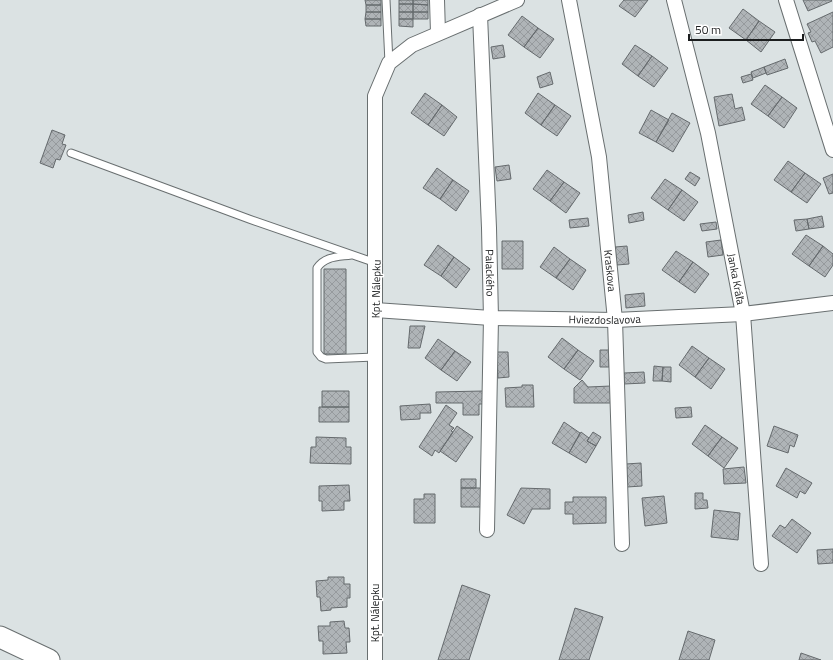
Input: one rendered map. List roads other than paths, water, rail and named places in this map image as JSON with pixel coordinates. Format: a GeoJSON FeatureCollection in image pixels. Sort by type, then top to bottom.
{"type":"FeatureCollection","features":[{"type":"Feature","properties":{"kind":"main road"},"geometry":{"type":"LineString","coordinates":[[7,644],[49,660]]}},
{"type":"Feature","properties":{"kind":"street"},"geometry":{"type":"LineString","coordinates":[[437,0],[438,33]]}},
{"type":"Feature","properties":{"kind":"street"},"geometry":{"type":"LineString","coordinates":[[389,63],[412,46],[438,33],[517,0]]}},
{"type":"Feature","properties":{"kind":"street","name":"Kraskova"},"geometry":{"type":"LineString","coordinates":[[569,0],[599,157],[616,320],[622,544]]}},
{"type":"Feature","properties":{"kind":"street","name":"Janka Kráľa"},"geometry":{"type":"LineString","coordinates":[[674,0],[708,133],[743,314],[761,564]]}},
{"type":"Feature","properties":{"kind":"street"},"geometry":{"type":"LineString","coordinates":[[786,0],[833,150]]}},
{"type":"Feature","properties":{"kind":"street","name":"Palackého"},"geometry":{"type":"LineString","coordinates":[[480,15],[489,228],[491,318],[487,530]]}},
{"type":"Feature","properties":{"kind":"street","name":"Kpt. Nálepku"},"geometry":{"type":"LineString","coordinates":[[375,660],[375,96],[389,63]]}},
{"type":"Feature","properties":{"kind":"street","name":"Hviezdoslavova"},"geometry":{"type":"LineString","coordinates":[[375,310],[491,318],[616,320],[743,314],[833,303]]}},
{"type":"Feature","properties":{"kind":"lane"},"geometry":{"type":"LineString","coordinates":[[386,0],[389,63]]}},
{"type":"Feature","properties":{"kind":"lane"},"geometry":{"type":"LineString","coordinates":[[71,153],[249,219],[376,263]]}},
{"type":"Feature","properties":{"kind":"lane"},"geometry":{"type":"LineString","coordinates":[[353,254],[326,259],[321,262],[318,268],[317,352],[321,357],[326,359],[375,357]]}}]}
